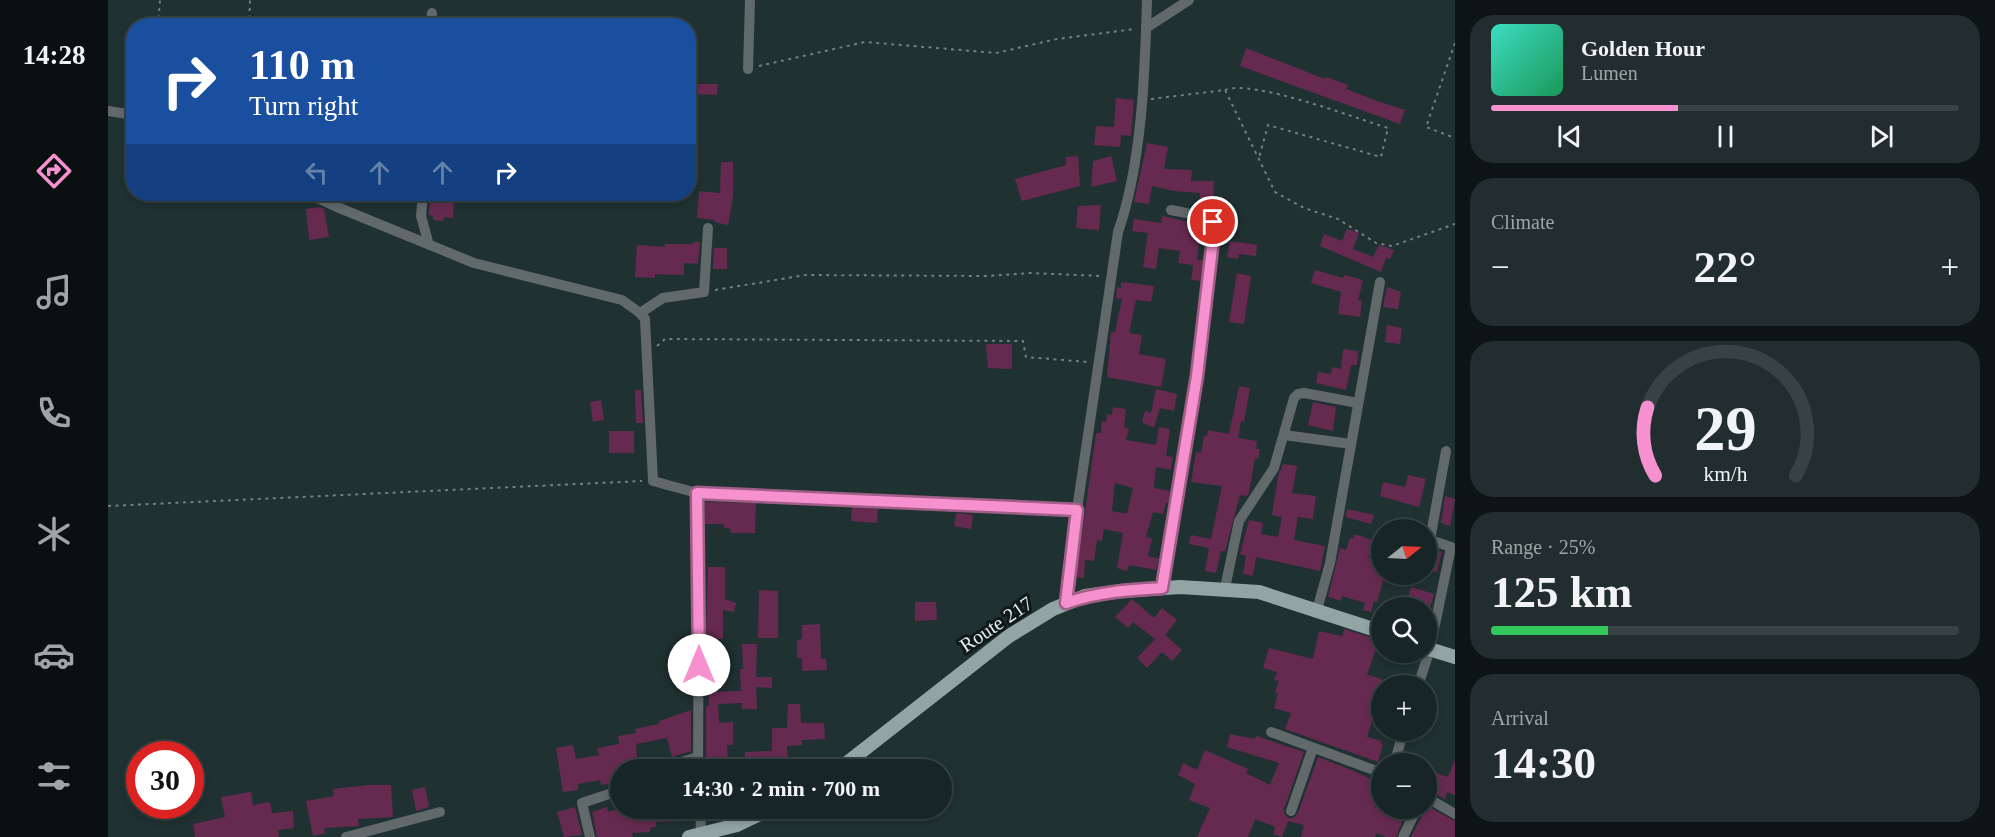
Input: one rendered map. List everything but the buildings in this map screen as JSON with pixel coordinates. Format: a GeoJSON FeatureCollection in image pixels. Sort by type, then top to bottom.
{"type":"FeatureCollection","features":[{"type":"Feature","properties":{"kind":"main road","name":"Route 217"},"geometry":{"type":"LineString","coordinates":[[853,759],[987,652],[1036,619],[1085,596],[1162,588],[1225,588],[1258,592],[1371,628]]}},
{"type":"Feature","properties":{"kind":"main road"},"geometry":{"type":"LineString","coordinates":[[1437,651],[1455,657]]}},
{"type":"Feature","properties":{"kind":"main road"},"geometry":{"type":"LineString","coordinates":[[695,836],[736,831],[755,819]]}},
{"type":"Feature","properties":{"kind":"street"},"geometry":{"type":"LineString","coordinates":[[748,69],[750,0]]}},
{"type":"Feature","properties":{"kind":"street"},"geometry":{"type":"LineString","coordinates":[[1066,603],[1077,510],[1118,232],[1125,212],[1133,170],[1141,101],[1147,0]]}},
{"type":"Feature","properties":{"kind":"street"},"geometry":{"type":"LineString","coordinates":[[1146,28],[1189,0]]}},
{"type":"Feature","properties":{"kind":"street"},"geometry":{"type":"LineString","coordinates":[[432,13],[432,18]]}},
{"type":"Feature","properties":{"kind":"street"},"geometry":{"type":"LineString","coordinates":[[108,111],[126,114]]}},
{"type":"Feature","properties":{"kind":"street"},"geometry":{"type":"LineString","coordinates":[[324,201],[474,263],[622,300],[640,313],[645,319],[648,354],[653,481],[697,493],[1077,510]]}},
{"type":"Feature","properties":{"kind":"street"},"geometry":{"type":"LineString","coordinates":[[422,201],[421,216],[429,245]]}},
{"type":"Feature","properties":{"kind":"street"},"geometry":{"type":"LineString","coordinates":[[1162,588],[1197,376],[1214,231],[1213,222],[1206,217],[1170,210]]}},
{"type":"Feature","properties":{"kind":"street"},"geometry":{"type":"LineString","coordinates":[[640,313],[663,298],[704,292],[708,228]]}},
{"type":"Feature","properties":{"kind":"street"},"geometry":{"type":"LineString","coordinates":[[1317,610],[1330,563],[1380,282]]}},
{"type":"Feature","properties":{"kind":"street"},"geometry":{"type":"LineString","coordinates":[[1225,588],[1239,521],[1274,468],[1294,398],[1298,394],[1358,403]]}},
{"type":"Feature","properties":{"kind":"street"},"geometry":{"type":"LineString","coordinates":[[1284,435],[1351,444]]}},
{"type":"Feature","properties":{"kind":"street"},"geometry":{"type":"LineString","coordinates":[[1437,608],[1451,547],[1430,540],[1446,451]]}},
{"type":"Feature","properties":{"kind":"street"},"geometry":{"type":"LineString","coordinates":[[694,759],[698,758],[697,493]]}},
{"type":"Feature","properties":{"kind":"street"},"geometry":{"type":"LineString","coordinates":[[1271,732],[1371,769]]}},
{"type":"Feature","properties":{"kind":"street"},"geometry":{"type":"LineString","coordinates":[[1291,811],[1313,748]]}},
{"type":"Feature","properties":{"kind":"street"},"geometry":{"type":"LineString","coordinates":[[590,837],[582,803],[610,794]]}},
{"type":"Feature","properties":{"kind":"street"},"geometry":{"type":"LineString","coordinates":[[1437,803],[1455,814]]}},
{"type":"Feature","properties":{"kind":"street"},"geometry":{"type":"LineString","coordinates":[[346,837],[440,812]]}},
{"type":"Feature","properties":{"kind":"street"},"geometry":{"type":"LineString","coordinates":[[695,836],[698,819]]}},
{"type":"Feature","properties":{"kind":"street"},"geometry":{"type":"LineString","coordinates":[[1403,837],[1412,819]]}},
{"type":"Feature","properties":{"kind":"path"},"geometry":{"type":"LineString","coordinates":[[159,18],[160,0]]}},
{"type":"Feature","properties":{"kind":"path"},"geometry":{"type":"LineString","coordinates":[[249,18],[250,0]]}},
{"type":"Feature","properties":{"kind":"path"},"geometry":{"type":"LineString","coordinates":[[748,69],[865,42],[996,53],[1057,39],[1146,28]]}},
{"type":"Feature","properties":{"kind":"path"},"geometry":{"type":"LineString","coordinates":[[1455,43],[1426,127],[1455,138]]}},
{"type":"Feature","properties":{"kind":"path"},"geometry":{"type":"LineString","coordinates":[[1141,101],[1187,93],[1225,90],[1235,86],[1258,88],[1388,128],[1380,157],[1268,125],[1259,159]]}},
{"type":"Feature","properties":{"kind":"path"},"geometry":{"type":"LineString","coordinates":[[1225,90],[1275,192],[1304,208],[1338,219],[1376,243],[1392,246],[1455,224]]}},
{"type":"Feature","properties":{"kind":"path"},"geometry":{"type":"LineString","coordinates":[[704,292],[806,274],[1112,275]]}},
{"type":"Feature","properties":{"kind":"path"},"geometry":{"type":"LineString","coordinates":[[648,354],[665,339],[1023,341],[1026,357],[1099,363]]}},
{"type":"Feature","properties":{"kind":"path"},"geometry":{"type":"LineString","coordinates":[[108,506],[653,481]]}},
{"type":"Feature","properties":{"kind":"route"},"geometry":{"type":"LineString","coordinates":[[699,665],[697,493],[1077,510],[1066,603],[1085,596],[1103,593],[1162,588],[1197,376],[1214,231],[1213,222]]}}]}
